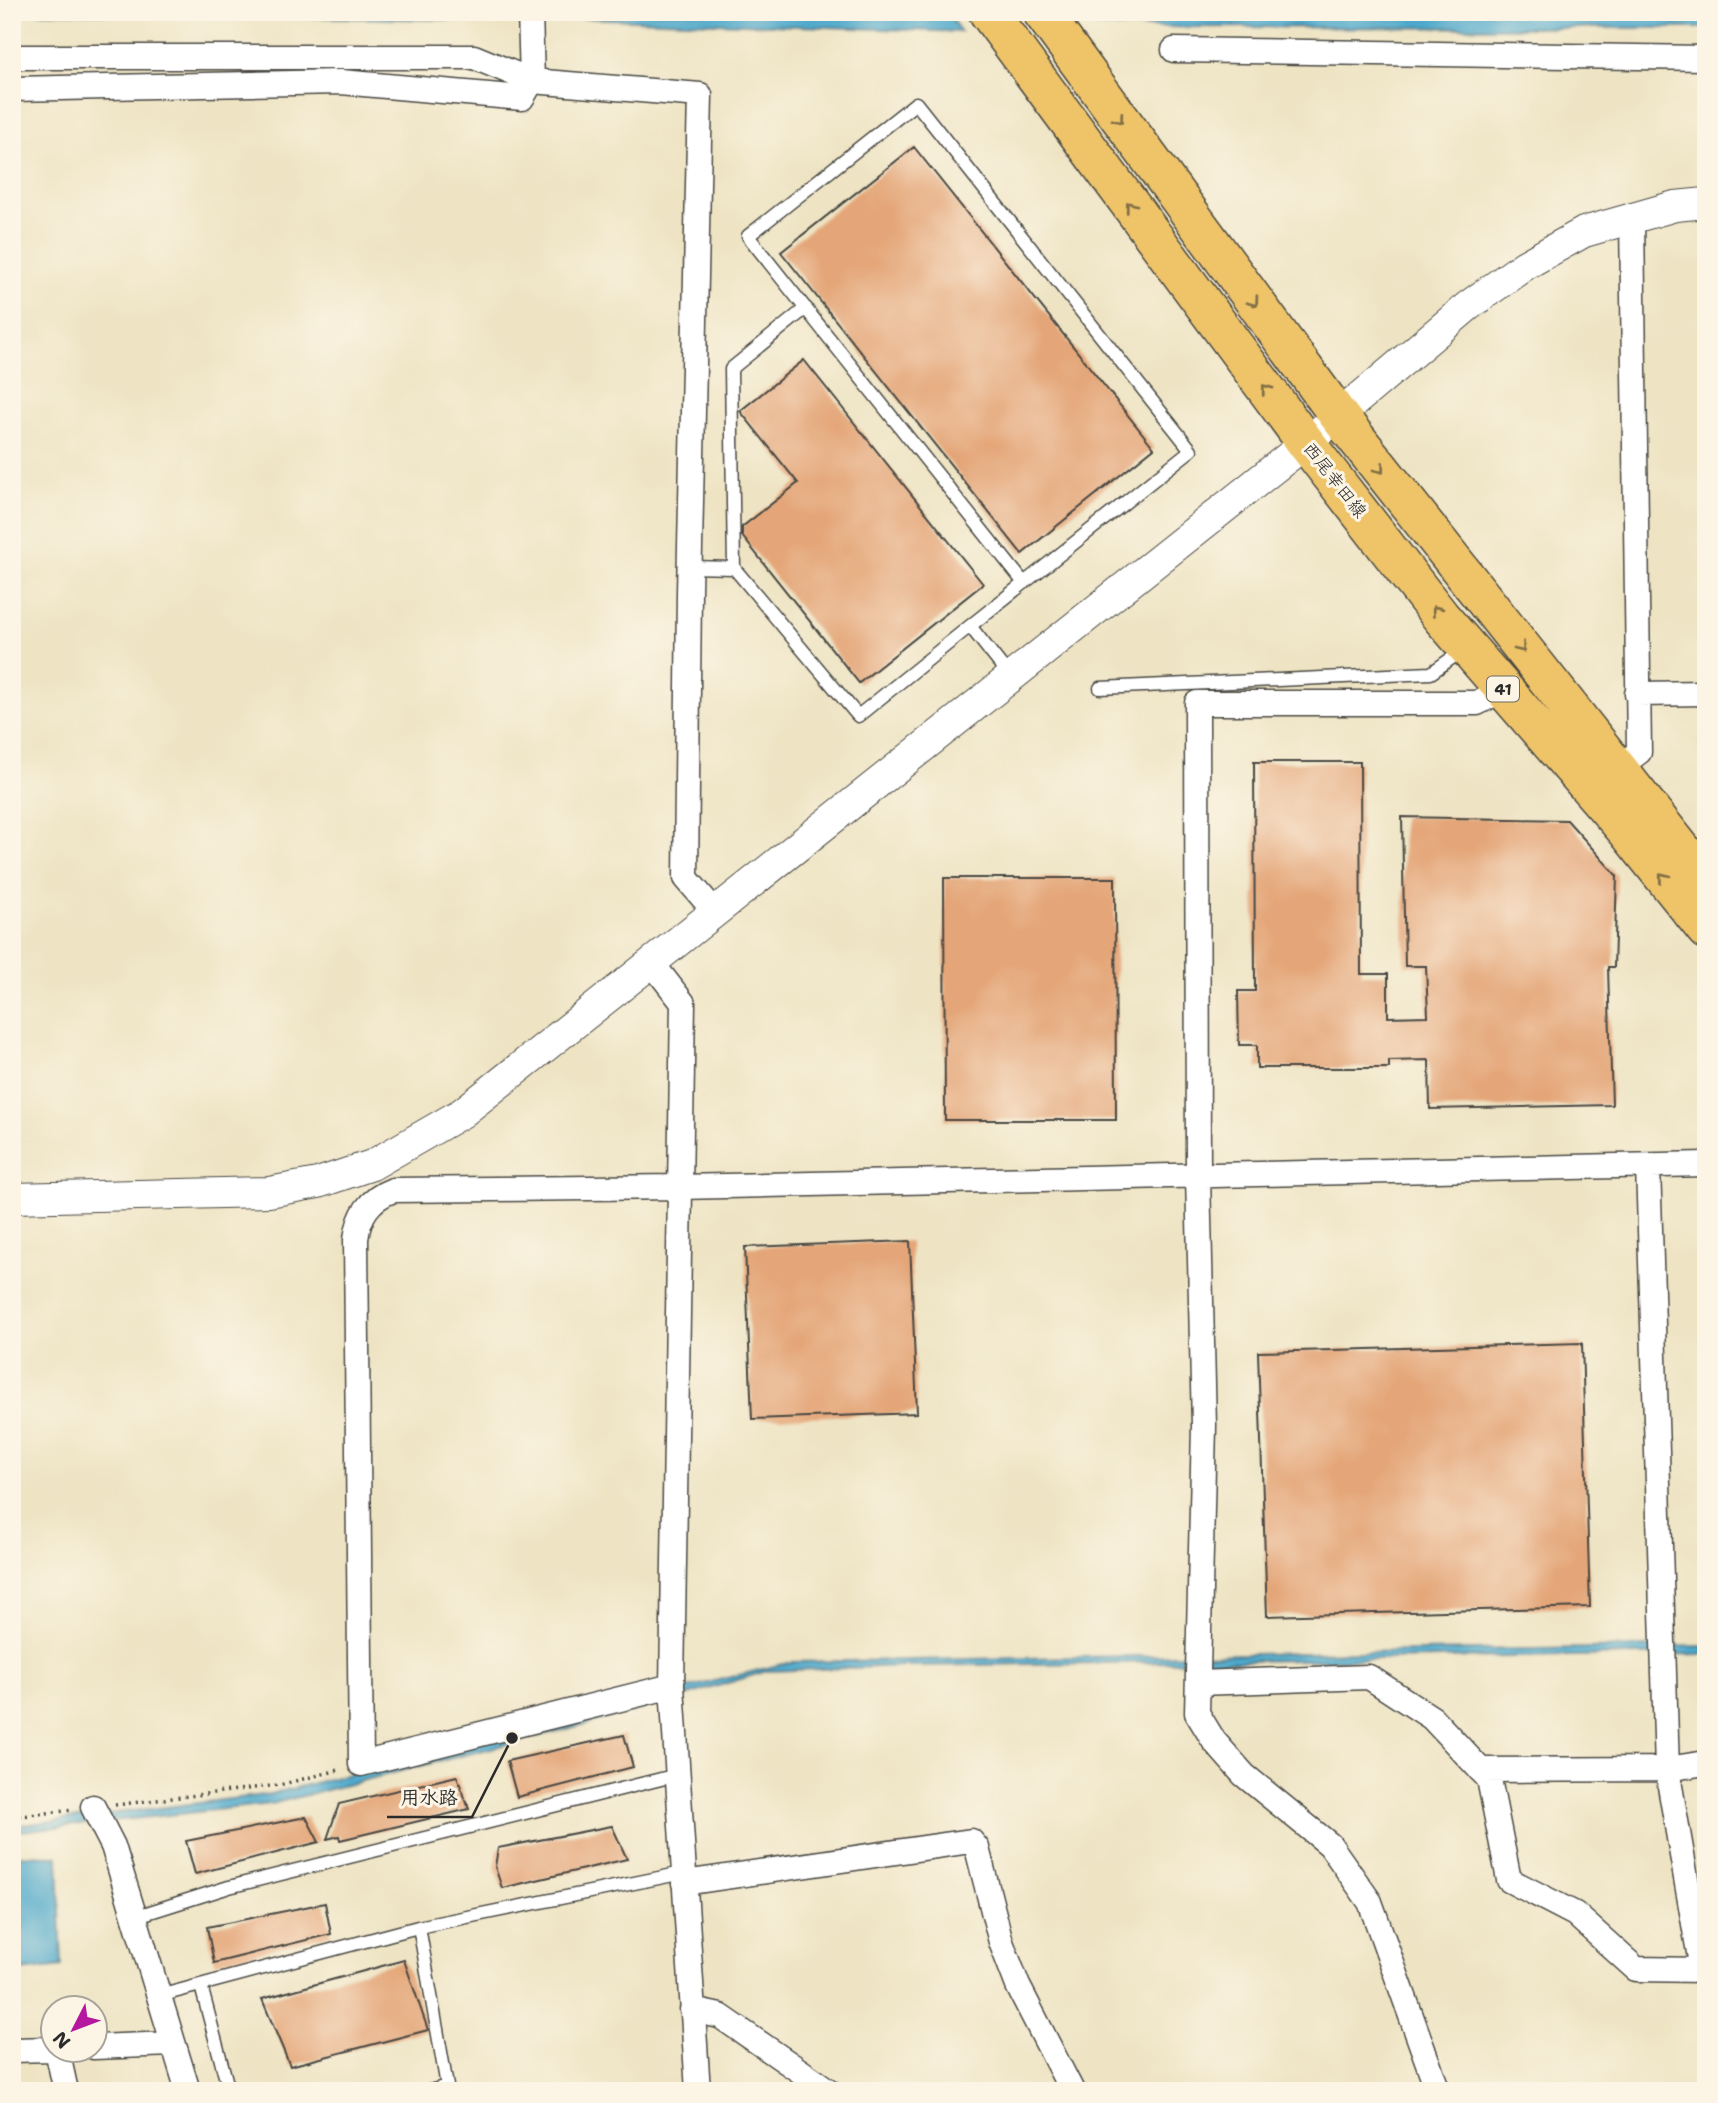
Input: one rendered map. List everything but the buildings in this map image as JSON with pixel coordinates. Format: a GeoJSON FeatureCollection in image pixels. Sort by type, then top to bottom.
{"type":"FeatureCollection","features":[{"type":"Feature","properties":{"kind":"main road","name":"西尾幸田線"},"geometry":{"type":"LineString","coordinates":[[988,12],[1306,443],[1441,617],[1469,646],[1626,830],[1706,930]]}},
{"type":"Feature","properties":{"kind":"main road","name":"41"},"geometry":{"type":"LineString","coordinates":[[1042,12],[1338,415],[1706,880]]}},
{"type":"Feature","properties":{"kind":"street"},"geometry":{"type":"LineString","coordinates":[[12,89],[341,82],[522,98],[532,81],[530,12]]}},
{"type":"Feature","properties":{"kind":"street"},"geometry":{"type":"LineString","coordinates":[[1174,50],[1706,58]]}},
{"type":"Feature","properties":{"kind":"street"},"geometry":{"type":"LineString","coordinates":[[12,57],[474,57],[532,81],[701,95],[689,567],[686,878],[716,913]]}},
{"type":"Feature","properties":{"kind":"street"},"geometry":{"type":"LineString","coordinates":[[12,1198],[269,1192],[318,1183],[372,1165],[462,1113],[1306,443],[1468,306],[1525,265],[1584,232],[1675,206],[1706,204]]}},
{"type":"Feature","properties":{"kind":"street"},"geometry":{"type":"LineString","coordinates":[[1616,769],[1639,752],[1632,217]]}},
{"type":"Feature","properties":{"kind":"street"},"geometry":{"type":"LineString","coordinates":[[1438,2091],[1370,1902],[1330,1845],[1244,1775],[1214,1741],[1198,1713],[1204,1426],[1198,1176],[1197,703],[1477,703],[1504,690]]}},
{"type":"Feature","properties":{"kind":"street"},"geometry":{"type":"LineString","coordinates":[[1637,694],[1706,693]]}},
{"type":"Feature","properties":{"kind":"street"},"geometry":{"type":"LineString","coordinates":[[652,964],[683,1003],[672,1686],[698,2091]]}},
{"type":"Feature","properties":{"kind":"street"},"geometry":{"type":"LineString","coordinates":[[672,1686],[361,1764],[356,1239],[359,1218],[379,1195],[393,1190],[679,1187],[1706,1164]]}},
{"type":"Feature","properties":{"kind":"street"},"geometry":{"type":"LineString","coordinates":[[1198,1683],[1369,1677],[1432,1718],[1489,1779],[1509,1880],[1574,1914],[1636,1969],[1704,1971],[1667,1769],[1648,1166]]}},
{"type":"Feature","properties":{"kind":"street"},"geometry":{"type":"LineString","coordinates":[[1480,1770],[1667,1769],[1706,1763]]}},
{"type":"Feature","properties":{"kind":"street"},"geometry":{"type":"LineString","coordinates":[[94,1808],[113,1846],[188,2091]]}},
{"type":"Feature","properties":{"kind":"street"},"geometry":{"type":"LineString","coordinates":[[683,1878],[971,1842],[977,1849],[1001,1942],[1018,1986],[1072,2091]]}},
{"type":"Feature","properties":{"kind":"street"},"geometry":{"type":"LineString","coordinates":[[692,2010],[720,2016],[829,2091]]}},
{"type":"Feature","properties":{"kind":"street"},"geometry":{"type":"LineString","coordinates":[[108,2046],[173,2044]]}},
{"type":"Feature","properties":{"kind":"street"},"geometry":{"type":"LineString","coordinates":[[12,2050],[38,2050]]}},
{"type":"Feature","properties":{"kind":"street"},"geometry":{"type":"LineString","coordinates":[[59,2064],[66,2091]]}},
{"type":"Feature","properties":{"kind":"lane"},"geometry":{"type":"LineString","coordinates":[[806,308],[732,369],[734,568],[858,716],[1191,450],[916,103],[748,236],[806,308],[1024,583]]}},
{"type":"Feature","properties":{"kind":"lane"},"geometry":{"type":"LineString","coordinates":[[689,567],[734,568]]}},
{"type":"Feature","properties":{"kind":"lane"},"geometry":{"type":"LineString","coordinates":[[970,625],[1012,678]]}},
{"type":"Feature","properties":{"kind":"lane"},"geometry":{"type":"LineString","coordinates":[[1100,688],[1431,673],[1469,646]]}},
{"type":"Feature","properties":{"kind":"lane"},"geometry":{"type":"LineString","coordinates":[[134,1917],[229,1887],[677,1775]]}},
{"type":"Feature","properties":{"kind":"lane"},"geometry":{"type":"LineString","coordinates":[[159,1996],[419,1927],[683,1878]]}},
{"type":"Feature","properties":{"kind":"lane"},"geometry":{"type":"LineString","coordinates":[[419,1927],[447,2086],[430,2091]]}},
{"type":"Feature","properties":{"kind":"lane"},"geometry":{"type":"LineString","coordinates":[[201,1986],[229,2091]]}},
{"type":"Feature","properties":{"kind":"path"},"geometry":{"type":"LineString","coordinates":[[12,1817],[279,1785],[361,1764]]}},
{"type":"Feature","properties":{"kind":"water"},"geometry":{"type":"Polygon","coordinates":[[[12,12],[519,12],[518,21],[12,12]]]}},
{"type":"Feature","properties":{"kind":"water"},"geometry":{"type":"Polygon","coordinates":[[[553,12],[946,12],[961,32],[553,17],[553,12]]]}},
{"type":"Feature","properties":{"kind":"water"},"geometry":{"type":"Polygon","coordinates":[[[1087,12],[1706,12],[1706,28],[1097,27],[1087,12]]]}},
{"type":"Feature","properties":{"kind":"water"},"geometry":{"type":"Polygon","coordinates":[[[1706,1646],[1706,1654],[903,1666],[767,1671],[633,1712],[271,1804],[12,1832],[12,1826],[271,1794],[790,1662],[1706,1646]]]}},
{"type":"Feature","properties":{"kind":"water"},"geometry":{"type":"Polygon","coordinates":[[[12,1855],[58,1856],[62,1966],[12,1972],[12,1855]]]}},
{"type":"Feature","properties":{"kind":"place","name":"用水路"},"geometry":{"type":"Point","coordinates":[512,1738]}}]}
